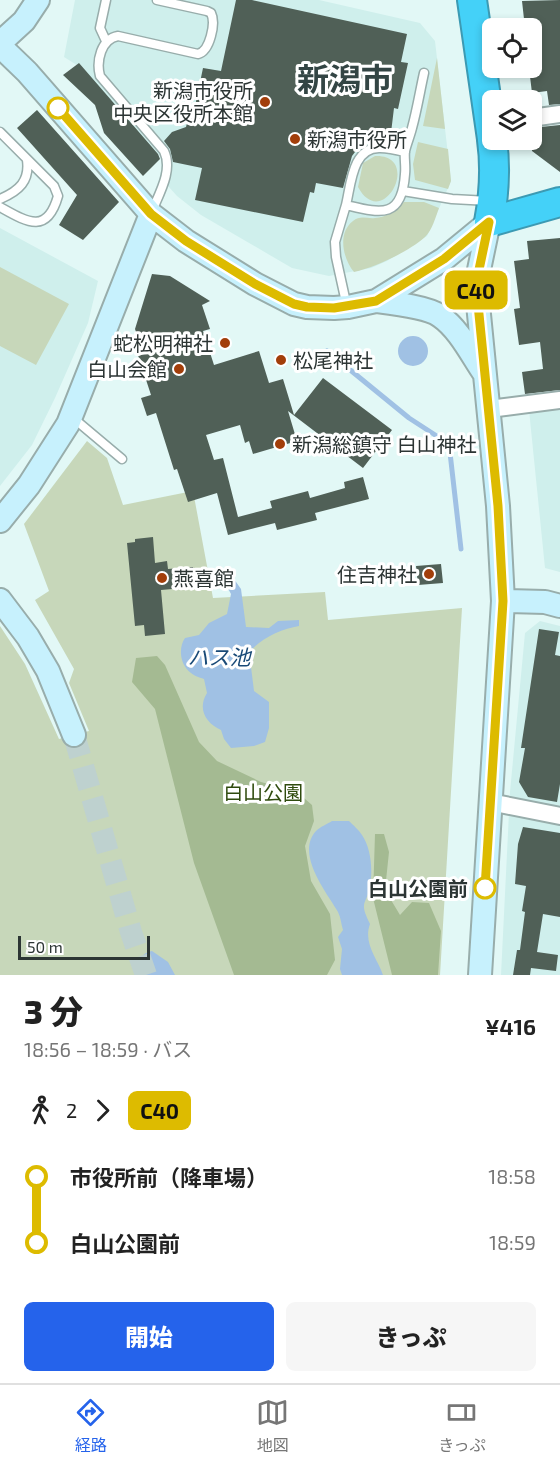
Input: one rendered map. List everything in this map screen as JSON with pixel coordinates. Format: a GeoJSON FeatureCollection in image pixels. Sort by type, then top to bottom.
{"type":"FeatureCollection","features":[{"type":"Feature","properties":{"kind":"highway"},"geometry":{"type":"LineString","coordinates":[[472,0],[486,90]]}},
{"type":"Feature","properties":{"kind":"highway"},"geometry":{"type":"LineString","coordinates":[[494,150],[491,212],[560,202]]}},
{"type":"Feature","properties":{"kind":"main road"},"geometry":{"type":"LineString","coordinates":[[38,0],[24,21],[0,44],[151,214],[186,241],[276,296],[307,307],[348,307],[376,301],[444,259],[491,212]]}},
{"type":"Feature","properties":{"kind":"main road"},"geometry":{"type":"LineString","coordinates":[[480,975],[503,601],[498,506],[476,284],[491,212]]}},
{"type":"Feature","properties":{"kind":"main road"},"geometry":{"type":"LineString","coordinates":[[0,521],[29,486],[58,443],[71,417],[151,214]]}},
{"type":"Feature","properties":{"kind":"main road"},"geometry":{"type":"LineString","coordinates":[[376,301],[440,315],[456,333],[484,374]]}},
{"type":"Feature","properties":{"kind":"main road"},"geometry":{"type":"LineString","coordinates":[[0,600],[28,637],[48,671],[75,735]]}},
{"type":"Feature","properties":{"kind":"main road"},"geometry":{"type":"LineString","coordinates":[[503,601],[545,602],[560,606]]}},
{"type":"Feature","properties":{"kind":"street"},"geometry":{"type":"LineString","coordinates":[[542,116],[560,114]]}},
{"type":"Feature","properties":{"kind":"street"},"geometry":{"type":"LineString","coordinates":[[489,409],[560,400]]}},
{"type":"Feature","properties":{"kind":"street"},"geometry":{"type":"LineString","coordinates":[[490,802],[560,816]]}},
{"type":"Feature","properties":{"kind":"lane"},"geometry":{"type":"LineString","coordinates":[[106,0],[100,28],[106,41]]}},
{"type":"Feature","properties":{"kind":"lane"},"geometry":{"type":"LineString","coordinates":[[151,214],[162,187],[168,159],[164,151],[100,76],[99,64],[103,46],[111,37],[118,36],[198,54],[205,51],[213,20],[211,13],[157,0]]}},
{"type":"Feature","properties":{"kind":"lane"},"geometry":{"type":"LineString","coordinates":[[346,205],[377,212],[383,211],[394,205],[403,191],[405,152],[412,131],[424,73]]}},
{"type":"Feature","properties":{"kind":"lane"},"geometry":{"type":"LineString","coordinates":[[0,132],[54,186],[58,196],[56,205],[44,220],[32,223],[0,207]]}},
{"type":"Feature","properties":{"kind":"lane"},"geometry":{"type":"LineString","coordinates":[[348,307],[336,257],[335,242],[356,162],[364,153],[374,148],[382,147],[405,152]]}},
{"type":"Feature","properties":{"kind":"lane"},"geometry":{"type":"LineString","coordinates":[[0,199],[22,186],[28,170],[27,159]]}},
{"type":"Feature","properties":{"kind":"lane"},"geometry":{"type":"LineString","coordinates":[[403,191],[452,199],[491,212]]}},
{"type":"Feature","properties":{"kind":"lane"},"geometry":{"type":"LineString","coordinates":[[71,417],[122,459]]}},
{"type":"Feature","properties":{"kind":"shaded area","name":"新潟市役所"},"geometry":{"type":"Polygon","coordinates":[[[75,0],[319,0],[420,23],[435,41],[451,181],[427,236],[387,261],[371,268],[329,276],[292,268],[201,215],[177,196],[160,177],[162,164],[160,156],[80,67],[64,57],[75,0]]]}},
{"type":"Feature","properties":{"kind":"shaded area"},"geometry":{"type":"Polygon","coordinates":[[[0,228],[98,281],[88,323],[55,398],[32,445],[0,486],[0,228]]]}},
{"type":"Feature","properties":{"kind":"shaded area"},"geometry":{"type":"Polygon","coordinates":[[[560,406],[560,572],[545,568],[529,410],[560,406]]]}},
{"type":"Feature","properties":{"kind":"shaded area"},"geometry":{"type":"Polygon","coordinates":[[[540,621],[560,626],[560,975],[501,975],[510,792],[525,633],[540,621]]]}},
{"type":"Feature","properties":{"kind":"green space"},"geometry":{"type":"Polygon","coordinates":[[[437,58],[445,129],[423,126],[437,58]]]}},
{"type":"Feature","properties":{"kind":"green space"},"geometry":{"type":"Polygon","coordinates":[[[418,142],[448,149],[451,181],[448,189],[415,180],[413,164],[418,142]]]}},
{"type":"Feature","properties":{"kind":"green space"},"geometry":{"type":"Polygon","coordinates":[[[375,156],[389,159],[396,166],[397,177],[394,188],[387,197],[378,201],[368,199],[358,187],[363,163],[375,156]]]}},
{"type":"Feature","properties":{"kind":"green space"},"geometry":{"type":"Polygon","coordinates":[[[404,202],[424,202],[439,208],[427,234],[418,243],[391,258],[354,272],[343,246],[348,226],[358,218],[375,218],[391,213],[404,202]]]}},
{"type":"Feature","properties":{"kind":"green space"},"geometry":{"type":"Polygon","coordinates":[[[0,267],[69,304],[36,365],[0,346],[0,267]]]}},
{"type":"Feature","properties":{"kind":"green space","name":"白山公園"},"geometry":{"type":"Polygon","coordinates":[[[87,441],[107,458],[123,505],[193,491],[213,598],[325,592],[328,620],[462,608],[440,975],[0,975],[0,626],[25,664],[59,739],[89,731],[69,683],[74,669],[35,600],[49,591],[24,524],[87,441]]]}},
{"type":"Feature","properties":{"kind":"green space"},"geometry":{"type":"Polygon","coordinates":[[[157,656],[165,665],[199,742],[217,761],[261,782],[297,792],[312,805],[314,821],[305,846],[311,881],[330,914],[335,960],[327,975],[234,975],[194,863],[155,709],[132,682],[136,658],[157,656]]]}},
{"type":"Feature","properties":{"kind":"green space"},"geometry":{"type":"Polygon","coordinates":[[[375,834],[384,834],[389,852],[385,890],[400,915],[412,902],[429,903],[441,931],[438,975],[392,975],[373,898],[375,834]]]}},
{"type":"Feature","properties":{"kind":"water"},"geometry":{"type":"Polygon","coordinates":[[[413,336],[419,337],[427,345],[427,357],[419,365],[413,366],[407,365],[399,357],[398,351],[399,345],[407,337],[413,336]]]}},
{"type":"Feature","properties":{"kind":"water","name":"ハス池"},"geometry":{"type":"Polygon","coordinates":[[[222,570],[229,572],[241,589],[246,627],[269,628],[278,621],[299,620],[299,626],[271,636],[248,654],[253,661],[251,667],[254,691],[269,702],[269,728],[265,742],[254,746],[231,748],[221,730],[211,724],[203,710],[207,693],[204,679],[187,670],[181,656],[181,647],[185,638],[199,635],[209,623],[227,614],[231,594],[220,574],[222,570]]]}},
{"type":"Feature","properties":{"kind":"water"},"geometry":{"type":"Polygon","coordinates":[[[332,821],[349,821],[361,833],[367,846],[371,859],[371,879],[364,907],[370,924],[369,944],[383,975],[342,975],[340,969],[342,949],[338,937],[343,930],[338,912],[315,873],[309,851],[310,840],[316,831],[332,821]]]}},
{"type":"Feature","properties":{"kind":"water"},"geometry":{"type":"Polygon","coordinates":[[[152,951],[168,962],[175,975],[137,975],[140,960],[152,951]]]}},
{"type":"Feature","properties":{"kind":"building","name":"新潟市役所 中央区役所本館"},"geometry":{"type":"Polygon","coordinates":[[[236,0],[252,0],[407,34],[401,62],[408,63],[398,109],[394,108],[390,141],[374,141],[358,148],[352,156],[343,188],[316,183],[314,193],[310,192],[303,222],[195,200],[202,168],[173,162],[170,149],[164,141],[172,132],[186,127],[189,115],[193,116],[203,68],[221,71],[236,0]]]}},
{"type":"Feature","properties":{"kind":"building"},"geometry":{"type":"Polygon","coordinates":[[[560,0],[560,104],[549,105],[547,91],[532,90],[530,78],[542,78],[542,18],[524,18],[522,1],[560,0]]]}},
{"type":"Feature","properties":{"kind":"building"},"geometry":{"type":"Polygon","coordinates":[[[79,63],[158,154],[160,159],[143,176],[104,133],[95,105],[63,75],[79,63]]]}},
{"type":"Feature","properties":{"kind":"building"},"geometry":{"type":"Polygon","coordinates":[[[37,110],[119,202],[83,240],[59,225],[77,195],[17,128],[37,110]]]}},
{"type":"Feature","properties":{"kind":"building"},"geometry":{"type":"Polygon","coordinates":[[[560,125],[560,172],[532,151],[542,150],[542,127],[560,125]]]}},
{"type":"Feature","properties":{"kind":"building"},"geometry":{"type":"Polygon","coordinates":[[[560,238],[560,390],[525,394],[522,372],[543,369],[540,342],[519,345],[514,309],[520,308],[514,261],[529,259],[527,241],[560,238]]]}},
{"type":"Feature","properties":{"kind":"building"},"geometry":{"type":"Polygon","coordinates":[[[152,274],[170,276],[210,301],[202,305],[210,329],[203,331],[214,365],[259,351],[269,383],[283,379],[294,415],[323,378],[392,430],[363,468],[288,411],[297,441],[253,454],[249,441],[245,443],[240,425],[206,435],[214,460],[223,458],[238,517],[272,508],[270,501],[308,491],[310,498],[345,488],[344,482],[363,477],[369,499],[315,513],[317,520],[277,530],[275,523],[228,535],[217,493],[188,502],[177,469],[174,470],[156,413],[147,416],[141,398],[151,395],[134,343],[139,341],[135,329],[152,274]]]}},
{"type":"Feature","properties":{"kind":"building","name":"燕喜館"},"geometry":{"type":"Polygon","coordinates":[[[153,537],[155,563],[167,561],[168,569],[193,567],[195,587],[161,590],[165,634],[145,636],[144,625],[135,626],[127,543],[135,542],[135,539],[153,537]]]}},
{"type":"Feature","properties":{"kind":"building","name":"住吉神社"},"geometry":{"type":"Polygon","coordinates":[[[441,564],[443,583],[418,585],[416,566],[441,564]]]}},
{"type":"Feature","properties":{"kind":"building"},"geometry":{"type":"Polygon","coordinates":[[[539,629],[559,632],[555,655],[560,656],[560,784],[557,802],[528,797],[519,782],[525,748],[521,748],[539,629]]]}},
{"type":"Feature","properties":{"kind":"building"},"geometry":{"type":"Polygon","coordinates":[[[523,827],[560,833],[560,917],[543,914],[537,952],[558,955],[556,971],[531,968],[530,975],[513,975],[517,950],[520,950],[525,912],[522,911],[526,886],[515,884],[518,844],[523,827]]]}},
{"type":"Feature","properties":{"kind":"waterway"},"geometry":{"type":"LineString","coordinates":[[327,351],[409,418],[449,444],[461,549]]}},
{"type":"Feature","properties":{"kind":"tunnel"},"geometry":{"type":"LineString","coordinates":[[74,735],[131,932],[146,975]]}},
{"type":"Feature","properties":{"kind":"bus line","name":"C40"},"geometry":{"type":"LineString","coordinates":[[58,108],[151,214],[186,241],[255,284],[294,304],[334,308],[376,301],[444,259],[489,222],[476,284],[498,506],[503,601],[485,888]]}},
{"type":"Feature","properties":{"kind":"place","name":"新潟市役所 中央区役所本館"},"geometry":{"type":"Point","coordinates":[265,102]}},
{"type":"Feature","properties":{"kind":"place","name":"新潟市役所"},"geometry":{"type":"Point","coordinates":[295,139]}},
{"type":"Feature","properties":{"kind":"place","name":"蛇松明神社"},"geometry":{"type":"Point","coordinates":[225,343]}},
{"type":"Feature","properties":{"kind":"place","name":"松尾神社"},"geometry":{"type":"Point","coordinates":[281,360]}},
{"type":"Feature","properties":{"kind":"place","name":"白山会館"},"geometry":{"type":"Point","coordinates":[179,369]}},
{"type":"Feature","properties":{"kind":"place","name":"新潟総鎮守 白山神社"},"geometry":{"type":"Point","coordinates":[280,444]}},
{"type":"Feature","properties":{"kind":"place","name":"住吉神社"},"geometry":{"type":"Point","coordinates":[429,574]}},
{"type":"Feature","properties":{"kind":"place","name":"燕喜館"},"geometry":{"type":"Point","coordinates":[162,578]}},
{"type":"Feature","properties":{"kind":"place","name":"白山公園前"},"geometry":{"type":"Point","coordinates":[485,888]}},
{"type":"Feature","properties":{"kind":"district","name":"新潟市"},"geometry":{"type":"Point","coordinates":[345,78]}}]}
